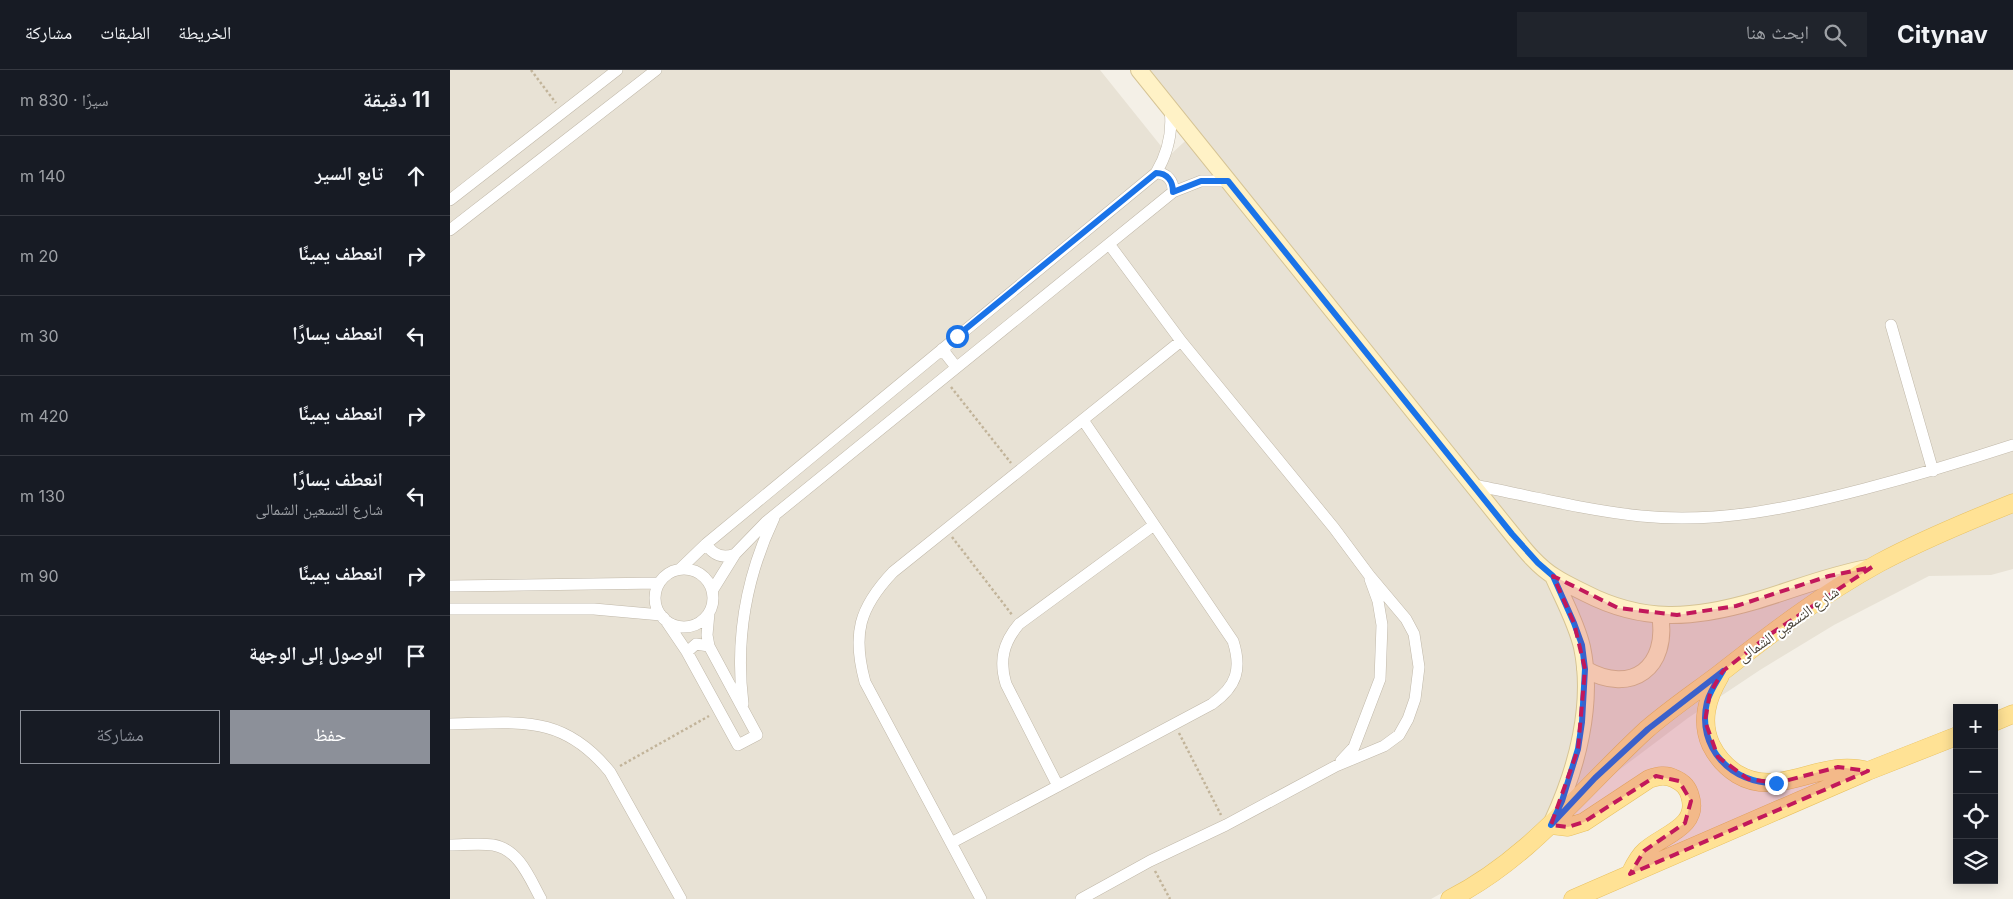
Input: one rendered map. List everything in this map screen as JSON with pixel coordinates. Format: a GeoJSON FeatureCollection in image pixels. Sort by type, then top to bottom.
{"type":"FeatureCollection","features":[{"type":"Feature","properties":{"kind":"main road","name":"شارع التسعين الشمالى"},"geometry":{"type":"LineString","coordinates":[[1450,899],[1500,869],[1535,841],[1595,778],[1648,729],[1769,635],[1872,567],[1946,531],[2013,502]]}},
{"type":"Feature","properties":{"kind":"main road"},"geometry":{"type":"LineString","coordinates":[[1723,671],[1710,693],[1705,721],[1713,749],[1731,770],[1748,779],[1767,783],[1786,781],[1838,767],[1858,768],[1868,771]]}},
{"type":"Feature","properties":{"kind":"main road"},"geometry":{"type":"LineString","coordinates":[[1998,720],[2013,714]]}},
{"type":"Feature","properties":{"kind":"main road"},"geometry":{"type":"LineString","coordinates":[[1573,899],[1868,771],[1953,738]]}},
{"type":"Feature","properties":{"kind":"main road"},"geometry":{"type":"LineString","coordinates":[[1551,825],[1568,827],[1584,822],[1656,776],[1672,777],[1679,781],[1689,793],[1692,809],[1689,816],[1679,829],[1644,851],[1630,874]]}},
{"type":"Feature","properties":{"kind":"street"},"geometry":{"type":"LineString","coordinates":[[450,200],[617,70]]}},
{"type":"Feature","properties":{"kind":"street"},"geometry":{"type":"LineString","coordinates":[[450,230],[656,70]]}},
{"type":"Feature","properties":{"kind":"street"},"geometry":{"type":"LineString","coordinates":[[1139,70],[1522,547],[1553,576],[1618,608],[1638,613],[1660,615],[1696,614],[1736,606],[1829,576],[1872,567]]}},
{"type":"Feature","properties":{"kind":"street"},"geometry":{"type":"LineString","coordinates":[[680,569],[692,570],[701,574],[708,581],[712,591],[713,604],[709,613],[707,629],[709,646],[757,735],[738,745],[687,652],[662,616],[655,601],[659,583],[670,573],[680,569],[706,544],[1156,173],[1170,141],[1170,108]]}},
{"type":"Feature","properties":{"kind":"street"},"geometry":{"type":"LineString","coordinates":[[1156,173],[1169,178],[1173,192]]}},
{"type":"Feature","properties":{"kind":"street"},"geometry":{"type":"LineString","coordinates":[[712,591],[735,554],[750,537],[776,514],[1173,192],[1201,181],[1228,181]]}},
{"type":"Feature","properties":{"kind":"street"},"geometry":{"type":"LineString","coordinates":[[1081,899],[1150,861],[1226,825],[1336,766],[1384,746],[1400,735],[1408,719],[1418,686],[1419,667],[1414,634],[1406,618],[1369,575],[1334,528],[1181,341],[1109,244]]}},
{"type":"Feature","properties":{"kind":"street"},"geometry":{"type":"LineString","coordinates":[[1891,325],[1933,471]]}},
{"type":"Feature","properties":{"kind":"street"},"geometry":{"type":"LineString","coordinates":[[981,899],[866,682],[859,659],[859,634],[865,611],[877,590],[894,572],[1181,341]]}},
{"type":"Feature","properties":{"kind":"street"},"geometry":{"type":"LineString","coordinates":[[942,349],[956,368]]}},
{"type":"Feature","properties":{"kind":"street"},"geometry":{"type":"LineString","coordinates":[[951,843],[1174,725],[1224,695],[1233,684],[1238,670],[1238,655],[1233,641],[1083,420]]}},
{"type":"Feature","properties":{"kind":"street"},"geometry":{"type":"LineString","coordinates":[[1474,485],[1572,505],[1642,516],[1702,518],[1745,514],[1806,504],[1933,471],[2013,445]]}},
{"type":"Feature","properties":{"kind":"street"},"geometry":{"type":"LineString","coordinates":[[744,711],[740,664],[744,610],[753,570],[776,514]]}},
{"type":"Feature","properties":{"kind":"street"},"geometry":{"type":"LineString","coordinates":[[1058,786],[1006,684],[1002,672],[1002,658],[1005,646],[1010,634],[1019,624],[1154,525]]}},
{"type":"Feature","properties":{"kind":"street"},"geometry":{"type":"LineString","coordinates":[[706,544],[713,553],[718,555],[735,554]]}},
{"type":"Feature","properties":{"kind":"street"},"geometry":{"type":"LineString","coordinates":[[1336,766],[1354,747],[1380,679],[1382,625],[1378,601],[1369,575]]}},
{"type":"Feature","properties":{"kind":"street"},"geometry":{"type":"LineString","coordinates":[[1551,825],[1562,801],[1578,749],[1582,722],[1585,669],[1582,645],[1553,576]]}},
{"type":"Feature","properties":{"kind":"street"},"geometry":{"type":"LineString","coordinates":[[450,586],[659,583]]}},
{"type":"Feature","properties":{"kind":"street"},"geometry":{"type":"LineString","coordinates":[[450,609],[594,608],[662,616],[671,623],[688,627],[696,624],[709,613]]}},
{"type":"Feature","properties":{"kind":"street"},"geometry":{"type":"LineString","coordinates":[[1585,669],[1597,676],[1612,680],[1627,679],[1641,673],[1653,662],[1659,648],[1661,632],[1660,615]]}},
{"type":"Feature","properties":{"kind":"street"},"geometry":{"type":"LineString","coordinates":[[687,652],[696,644],[709,646]]}},
{"type":"Feature","properties":{"kind":"street"},"geometry":{"type":"LineString","coordinates":[[450,724],[537,724],[558,730],[578,740],[596,754],[610,772],[681,899]]}},
{"type":"Feature","properties":{"kind":"street"},"geometry":{"type":"LineString","coordinates":[[450,845],[491,845],[508,850],[520,863],[541,899]]}},
{"type":"Feature","properties":{"kind":"path"},"geometry":{"type":"LineString","coordinates":[[531,70],[562,113]]}},
{"type":"Feature","properties":{"kind":"path"},"geometry":{"type":"LineString","coordinates":[[944,378],[1018,472]]}},
{"type":"Feature","properties":{"kind":"path"},"geometry":{"type":"LineString","coordinates":[[947,530],[1019,624]]}},
{"type":"Feature","properties":{"kind":"path"},"geometry":{"type":"LineString","coordinates":[[610,772],[720,711]]}},
{"type":"Feature","properties":{"kind":"path"},"geometry":{"type":"LineString","coordinates":[[1174,725],[1226,825]]}},
{"type":"Feature","properties":{"kind":"path"},"geometry":{"type":"LineString","coordinates":[[1150,861],[1170,899]]}},
{"type":"Feature","properties":{"kind":"highlighted area"},"geometry":{"type":"Polygon","coordinates":[[[1872,567],[1769,635],[1723,671],[1710,693],[1705,721],[1718,757],[1748,779],[1777,783],[1838,767],[1868,771],[1630,874],[1644,851],[1685,823],[1691,801],[1679,781],[1656,776],[1584,822],[1568,827],[1551,825],[1578,749],[1585,669],[1574,623],[1553,576],[1618,608],[1677,615],[1736,606],[1829,576],[1872,567]]]}},
{"type":"Feature","properties":{"kind":"shaded area"},"geometry":{"type":"Polygon","coordinates":[[[450,70],[1100,70],[1169,156],[1197,130],[1149,70],[2013,70],[2013,569],[1991,575],[1929,576],[1834,625],[1760,670],[1688,718],[1619,770],[1540,839],[1431,899],[450,899],[450,70]]]}},
{"type":"Feature","properties":{"kind":"route"},"geometry":{"type":"LineString","coordinates":[[957,336],[1156,173],[1169,178],[1172,182],[1173,192],[1191,183],[1210,180],[1228,181],[1522,547],[1553,576],[1582,645],[1585,669],[1585,696],[1578,749],[1562,801],[1551,825],[1595,778],[1648,729],[1723,671],[1707,702],[1706,731],[1713,749],[1724,764],[1740,776],[1758,782],[1776,783]]}}]}
